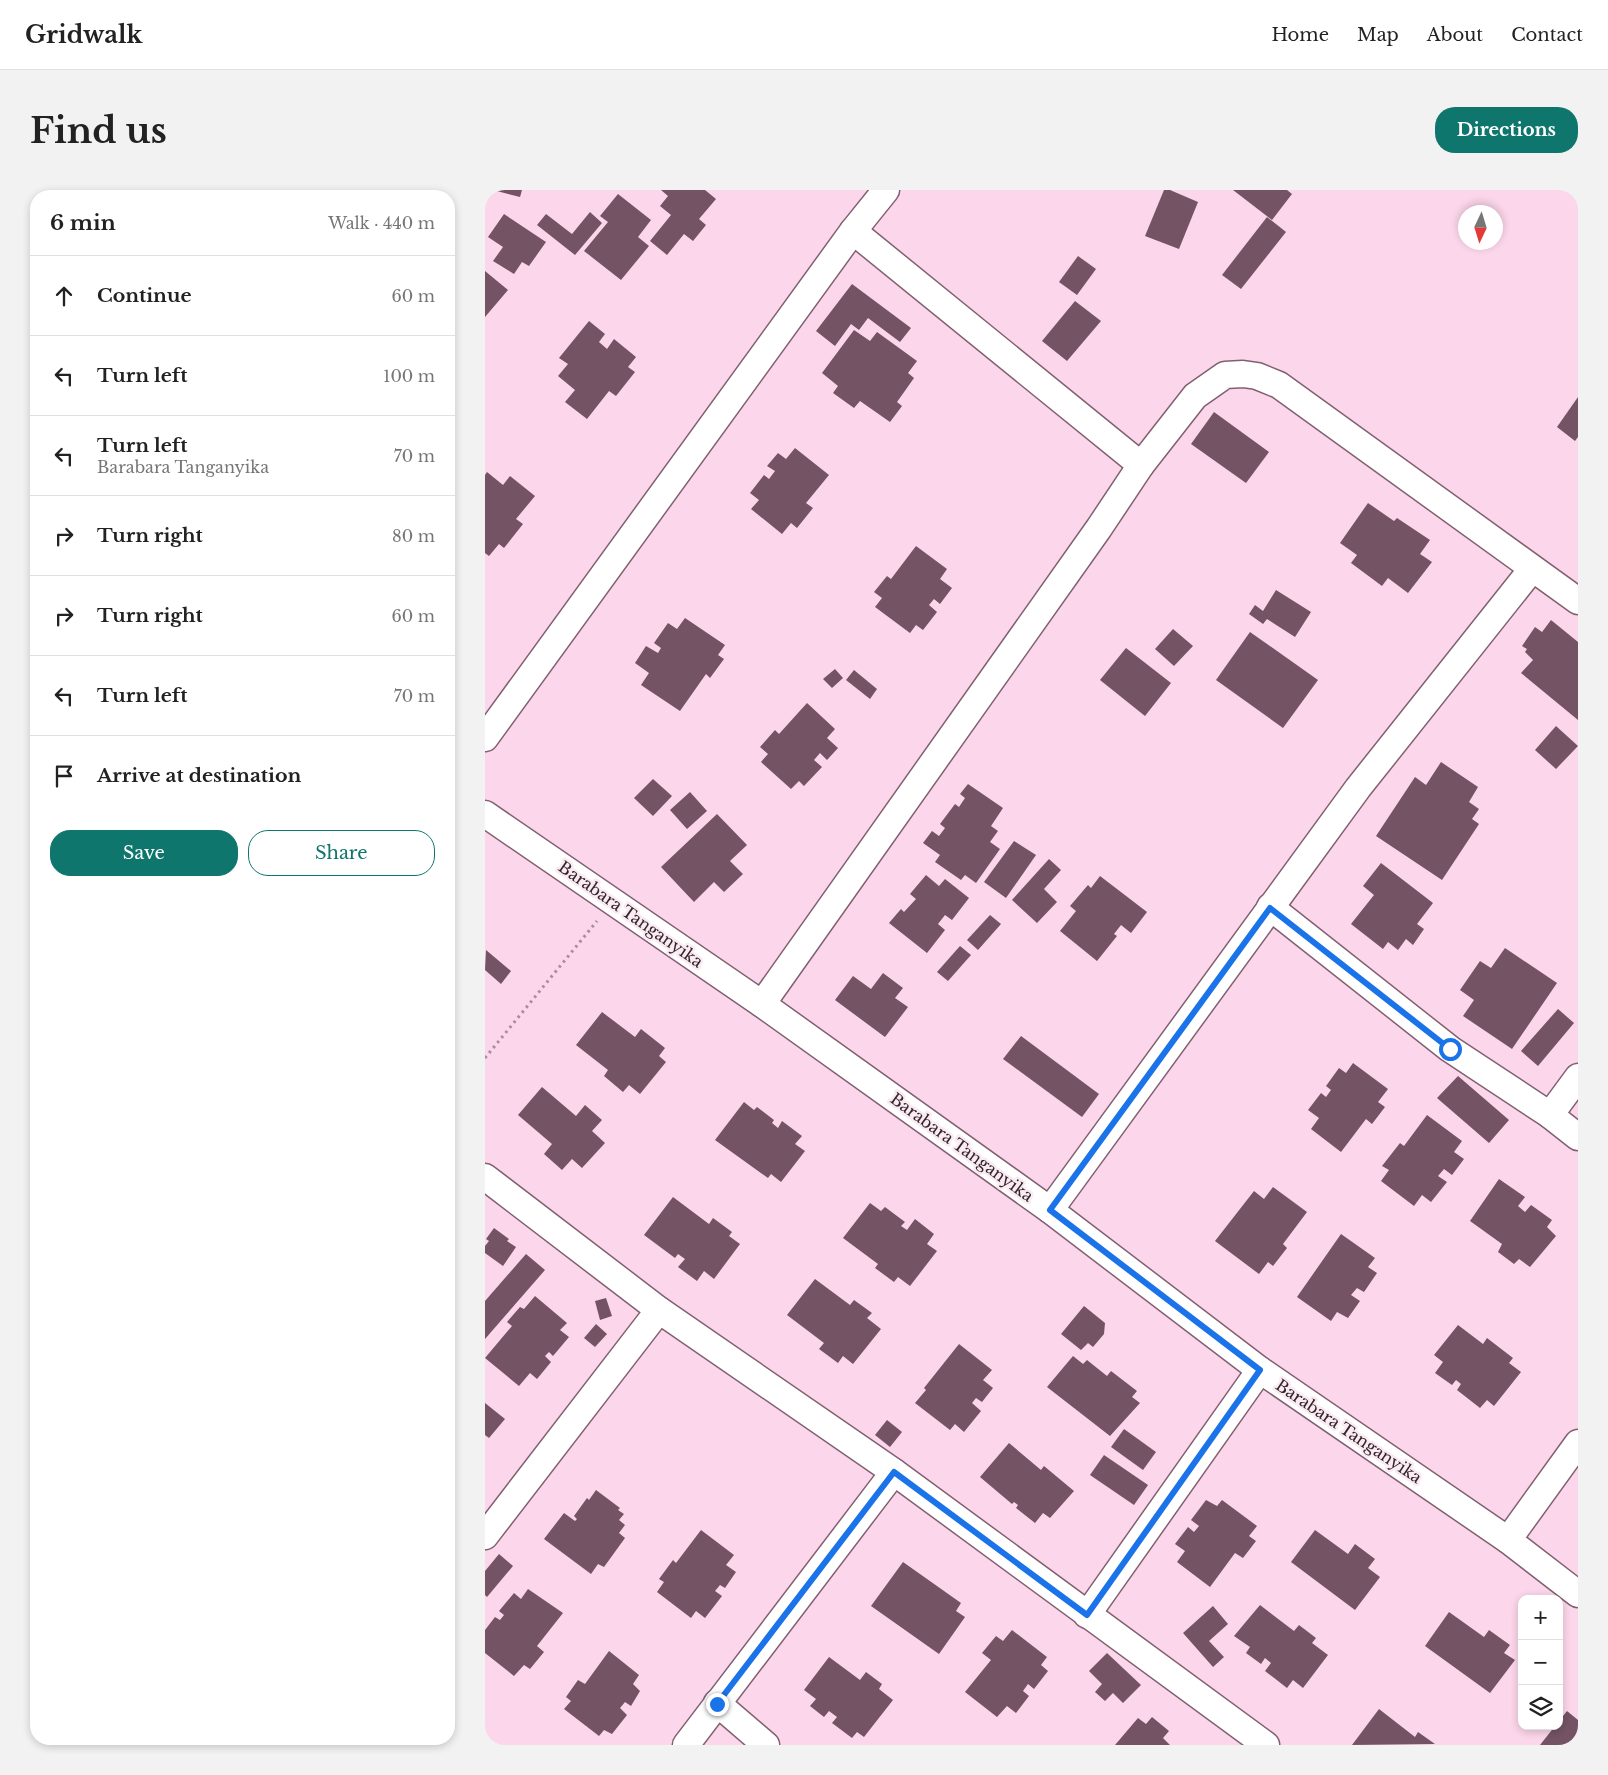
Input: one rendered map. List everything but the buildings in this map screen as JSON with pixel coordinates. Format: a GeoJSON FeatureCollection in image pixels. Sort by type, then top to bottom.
{"type":"FeatureCollection","features":[{"type":"Feature","properties":{"kind":"street"},"geometry":{"type":"LineString","coordinates":[[485,738],[853,231],[886,190]]}},
{"type":"Feature","properties":{"kind":"street"},"geometry":{"type":"LineString","coordinates":[[853,231],[1141,465]]}},
{"type":"Feature","properties":{"kind":"street"},"geometry":{"type":"LineString","coordinates":[[762,1004],[1099,528],[1141,465],[1195,396],[1225,375],[1243,374],[1257,376],[1279,385],[1578,601]]}},
{"type":"Feature","properties":{"kind":"street"},"geometry":{"type":"LineString","coordinates":[[1050,1210],[1358,788],[1533,569]]}},
{"type":"Feature","properties":{"kind":"street","name":"Barabara Tanganyika"},"geometry":{"type":"LineString","coordinates":[[485,814],[762,1004],[1050,1210],[1260,1370],[1509,1540],[1578,1594]]}},
{"type":"Feature","properties":{"kind":"street"},"geometry":{"type":"LineString","coordinates":[[1270,908],[1450,1049],[1550,1115],[1578,1137]]}},
{"type":"Feature","properties":{"kind":"street"},"geometry":{"type":"LineString","coordinates":[[1550,1115],[1578,1078]]}},
{"type":"Feature","properties":{"kind":"street"},"geometry":{"type":"LineString","coordinates":[[485,1177],[659,1310],[894,1472],[1266,1745]]}},
{"type":"Feature","properties":{"kind":"street"},"geometry":{"type":"LineString","coordinates":[[485,1536],[659,1310]]}},
{"type":"Feature","properties":{"kind":"street"},"geometry":{"type":"LineString","coordinates":[[1087,1615],[1260,1370]]}},
{"type":"Feature","properties":{"kind":"street"},"geometry":{"type":"LineString","coordinates":[[1509,1540],[1578,1443]]}},
{"type":"Feature","properties":{"kind":"street"},"geometry":{"type":"LineString","coordinates":[[686,1745],[894,1472]]}},
{"type":"Feature","properties":{"kind":"street"},"geometry":{"type":"LineString","coordinates":[[717,1704],[766,1745]]}},
{"type":"Feature","properties":{"kind":"path"},"geometry":{"type":"LineString","coordinates":[[485,1058],[613,901]]}},
{"type":"Feature","properties":{"kind":"route"},"geometry":{"type":"LineString","coordinates":[[717,1704],[894,1472],[1087,1615],[1260,1370],[1050,1210],[1270,908],[1450,1049]]}}]}
